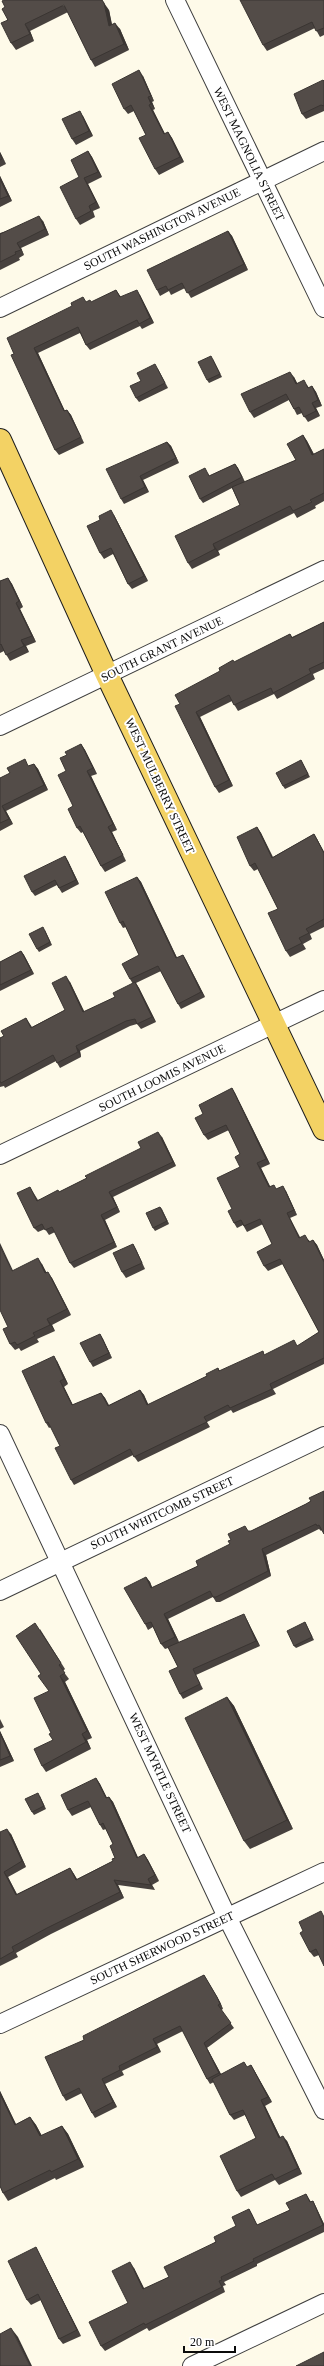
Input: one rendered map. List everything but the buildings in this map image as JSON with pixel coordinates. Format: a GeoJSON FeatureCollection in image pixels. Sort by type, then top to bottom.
{"type":"FeatureCollection","features":[{"type":"Feature","properties":{"kind":"main road","name":"WEST MULBERRY STREET"},"geometry":{"type":"LineString","coordinates":[[0,440],[107,675],[324,1129]]}},
{"type":"Feature","properties":{"kind":"street","name":"WEST MAGNOLIA STREET"},"geometry":{"type":"LineString","coordinates":[[175,0],[324,308]]}},
{"type":"Feature","properties":{"kind":"street","name":"SOUTH WASHINGTON AVENUE"},"geometry":{"type":"LineString","coordinates":[[0,308],[324,151]]}},
{"type":"Feature","properties":{"kind":"street","name":"SOUTH GRANT AVENUE"},"geometry":{"type":"LineString","coordinates":[[0,726],[324,570]]}},
{"type":"Feature","properties":{"kind":"street","name":"SOUTH LOOMIS AVENUE"},"geometry":{"type":"LineString","coordinates":[[0,1155],[324,1000]]}},
{"type":"Feature","properties":{"kind":"street","name":"WEST MYRTLE STREET"},"geometry":{"type":"LineString","coordinates":[[0,1434],[227,1917],[324,2110]]}},
{"type":"Feature","properties":{"kind":"street","name":"SOUTH WHITCOMB STREET"},"geometry":{"type":"LineString","coordinates":[[0,1591],[324,1436]]}},
{"type":"Feature","properties":{"kind":"street","name":"SOUTH SHERWOOD STREET"},"geometry":{"type":"LineString","coordinates":[[0,2024],[324,1872]]}},
{"type":"Feature","properties":{"kind":"street"},"geometry":{"type":"LineString","coordinates":[[192,2366],[324,2303]]}}]}
